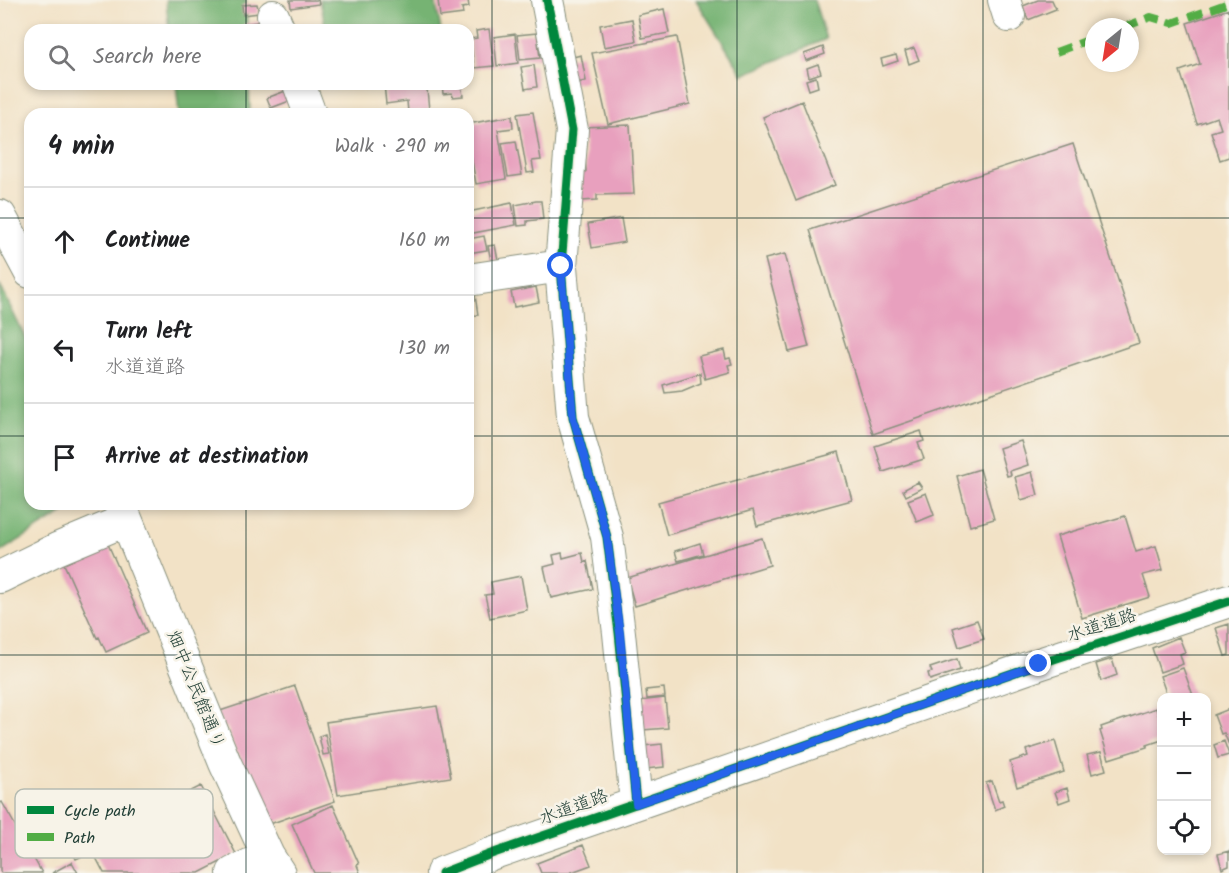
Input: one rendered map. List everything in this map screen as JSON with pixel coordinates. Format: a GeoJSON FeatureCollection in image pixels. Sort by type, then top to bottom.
{"type":"FeatureCollection","features":[{"type":"Feature","properties":{"kind":"street"},"geometry":{"type":"LineString","coordinates":[[547,0],[572,130],[561,266],[573,417],[607,537],[620,633],[636,804]]}},
{"type":"Feature","properties":{"kind":"street"},"geometry":{"type":"LineString","coordinates":[[301,90],[308,108]]}},
{"type":"Feature","properties":{"kind":"street"},"geometry":{"type":"LineString","coordinates":[[0,216],[24,262]]}},
{"type":"Feature","properties":{"kind":"street"},"geometry":{"type":"LineString","coordinates":[[474,279],[561,266]]}},
{"type":"Feature","properties":{"kind":"street"},"geometry":{"type":"LineString","coordinates":[[0,577],[57,549],[123,512]]}},
{"type":"Feature","properties":{"kind":"street","name":"畑中公民館通り"},"geometry":{"type":"LineString","coordinates":[[123,512],[225,763],[273,865]]}},
{"type":"Feature","properties":{"kind":"street","name":"水道道路"},"geometry":{"type":"LineString","coordinates":[[441,873],[496,863],[636,804],[1039,664],[1229,601]]}},
{"type":"Feature","properties":{"kind":"street"},"geometry":{"type":"LineString","coordinates":[[233,873],[273,865]]}},
{"type":"Feature","properties":{"kind":"green space"},"geometry":{"type":"Polygon","coordinates":[[[166,0],[246,0],[247,24],[168,24],[166,0]]]}},
{"type":"Feature","properties":{"kind":"green space"},"geometry":{"type":"Polygon","coordinates":[[[320,0],[435,0],[440,24],[325,24],[320,0]]]}},
{"type":"Feature","properties":{"kind":"green space"},"geometry":{"type":"Polygon","coordinates":[[[696,0],[814,0],[826,39],[743,75],[696,0]]]}},
{"type":"Feature","properties":{"kind":"green space"},"geometry":{"type":"Polygon","coordinates":[[[177,90],[249,90],[250,108],[178,108],[177,90]]]}},
{"type":"Feature","properties":{"kind":"green space"},"geometry":{"type":"Polygon","coordinates":[[[0,285],[24,335],[24,510],[68,510],[0,552],[0,285]]]}},
{"type":"Feature","properties":{"kind":"building"},"geometry":{"type":"Polygon","coordinates":[[[290,0],[318,0],[319,4],[291,8],[290,0]]]}},
{"type":"Feature","properties":{"kind":"building"},"geometry":{"type":"Polygon","coordinates":[[[438,0],[468,0],[469,7],[462,8],[463,14],[440,17],[438,0]]]}},
{"type":"Feature","properties":{"kind":"building"},"geometry":{"type":"Polygon","coordinates":[[[1038,0],[1052,0],[1056,9],[1028,20],[1023,6],[1038,0]]]}},
{"type":"Feature","properties":{"kind":"building"},"geometry":{"type":"Polygon","coordinates":[[[257,4],[259,13],[243,15],[242,5],[257,4]]]}},
{"type":"Feature","properties":{"kind":"building"},"geometry":{"type":"Polygon","coordinates":[[[664,9],[669,33],[642,38],[638,15],[664,9]]]}},
{"type":"Feature","properties":{"kind":"building"},"geometry":{"type":"Polygon","coordinates":[[[1229,9],[1229,157],[1220,160],[1211,132],[1221,129],[1217,117],[1197,124],[1180,71],[1200,64],[1187,23],[1229,9]]]}},
{"type":"Feature","properties":{"kind":"building"},"geometry":{"type":"Polygon","coordinates":[[[632,19],[636,41],[604,47],[600,25],[632,19]]]}},
{"type":"Feature","properties":{"kind":"building"},"geometry":{"type":"Polygon","coordinates":[[[273,20],[273,24],[244,24],[273,20]]]}},
{"type":"Feature","properties":{"kind":"building"},"geometry":{"type":"Polygon","coordinates":[[[489,29],[494,66],[474,68],[476,31],[489,29]]]}},
{"type":"Feature","properties":{"kind":"building"},"geometry":{"type":"Polygon","coordinates":[[[537,33],[540,58],[520,60],[517,35],[537,33]]]}},
{"type":"Feature","properties":{"kind":"building"},"geometry":{"type":"Polygon","coordinates":[[[515,34],[518,63],[497,66],[494,37],[515,34]]]}},
{"type":"Feature","properties":{"kind":"building"},"geometry":{"type":"Polygon","coordinates":[[[677,37],[690,104],[608,124],[592,53],[677,37]]]}},
{"type":"Feature","properties":{"kind":"building"},"geometry":{"type":"Polygon","coordinates":[[[823,47],[825,54],[806,61],[804,54],[823,47]]]}},
{"type":"Feature","properties":{"kind":"building"},"geometry":{"type":"Polygon","coordinates":[[[914,48],[919,60],[909,64],[905,51],[914,48]]]}},
{"type":"Feature","properties":{"kind":"building"},"geometry":{"type":"Polygon","coordinates":[[[581,55],[586,81],[571,84],[565,59],[581,55]]]}},
{"type":"Feature","properties":{"kind":"building"},"geometry":{"type":"Polygon","coordinates":[[[896,55],[898,61],[883,66],[881,59],[896,55]]]}},
{"type":"Feature","properties":{"kind":"building"},"geometry":{"type":"Polygon","coordinates":[[[818,64],[821,73],[809,77],[807,68],[818,64]]]}},
{"type":"Feature","properties":{"kind":"building"},"geometry":{"type":"Polygon","coordinates":[[[534,65],[537,87],[525,89],[521,67],[534,65]]]}},
{"type":"Feature","properties":{"kind":"building"},"geometry":{"type":"Polygon","coordinates":[[[816,77],[818,87],[809,90],[806,80],[816,77]]]}},
{"type":"Feature","properties":{"kind":"building"},"geometry":{"type":"Polygon","coordinates":[[[288,90],[292,100],[271,108],[267,98],[288,90]]]}},
{"type":"Feature","properties":{"kind":"building"},"geometry":{"type":"Polygon","coordinates":[[[385,90],[427,90],[429,108],[408,108],[407,101],[386,104],[385,90]]]}},
{"type":"Feature","properties":{"kind":"building"},"geometry":{"type":"Polygon","coordinates":[[[443,90],[462,90],[463,96],[453,97],[452,93],[443,94],[443,90]]]}},
{"type":"Feature","properties":{"kind":"building"},"geometry":{"type":"Polygon","coordinates":[[[802,101],[835,185],[796,201],[763,117],[802,101]]]}},
{"type":"Feature","properties":{"kind":"building"},"geometry":{"type":"Polygon","coordinates":[[[533,112],[541,160],[532,161],[534,172],[527,173],[517,114],[533,112]]]}},
{"type":"Feature","properties":{"kind":"building"},"geometry":{"type":"Polygon","coordinates":[[[512,116],[513,128],[498,130],[506,179],[476,184],[474,123],[512,116]]]}},
{"type":"Feature","properties":{"kind":"building"},"geometry":{"type":"Polygon","coordinates":[[[630,125],[634,194],[597,195],[597,200],[582,201],[581,171],[586,171],[583,127],[630,125]]]}},
{"type":"Feature","properties":{"kind":"building"},"geometry":{"type":"Polygon","coordinates":[[[516,141],[522,175],[508,177],[502,143],[516,141]]]}},
{"type":"Feature","properties":{"kind":"building"},"geometry":{"type":"Polygon","coordinates":[[[1073,144],[1139,343],[873,434],[810,230],[1073,144]]]}},
{"type":"Feature","properties":{"kind":"building"},"geometry":{"type":"Polygon","coordinates":[[[541,201],[543,219],[527,221],[527,225],[518,226],[515,205],[541,201]]]}},
{"type":"Feature","properties":{"kind":"building"},"geometry":{"type":"Polygon","coordinates":[[[512,203],[516,225],[474,233],[474,211],[512,203]]]}},
{"type":"Feature","properties":{"kind":"building"},"geometry":{"type":"Polygon","coordinates":[[[621,218],[625,242],[592,248],[588,224],[621,218]]]}},
{"type":"Feature","properties":{"kind":"building"},"geometry":{"type":"Polygon","coordinates":[[[484,236],[487,250],[474,252],[474,238],[484,236]]]}},
{"type":"Feature","properties":{"kind":"building"},"geometry":{"type":"Polygon","coordinates":[[[495,245],[498,260],[491,261],[488,246],[495,245]]]}},
{"type":"Feature","properties":{"kind":"building"},"geometry":{"type":"Polygon","coordinates":[[[785,254],[809,347],[789,352],[765,259],[785,254]]]}},
{"type":"Feature","properties":{"kind":"building"},"geometry":{"type":"Polygon","coordinates":[[[536,287],[539,302],[514,307],[511,292],[536,287]]]}},
{"type":"Feature","properties":{"kind":"building"},"geometry":{"type":"Polygon","coordinates":[[[474,288],[478,315],[474,315],[474,288]]]}},
{"type":"Feature","properties":{"kind":"building"},"geometry":{"type":"Polygon","coordinates":[[[724,350],[726,359],[730,358],[732,364],[728,365],[730,372],[705,379],[699,356],[724,350]]]}},
{"type":"Feature","properties":{"kind":"building"},"geometry":{"type":"Polygon","coordinates":[[[700,373],[701,383],[682,391],[665,393],[663,385],[700,373]]]}},
{"type":"Feature","properties":{"kind":"building"},"geometry":{"type":"Polygon","coordinates":[[[921,431],[924,441],[918,443],[924,459],[883,472],[875,446],[921,431]]]}},
{"type":"Feature","properties":{"kind":"building"},"geometry":{"type":"Polygon","coordinates":[[[1021,441],[1028,465],[1010,471],[1011,475],[1007,476],[999,448],[1021,441]]]}},
{"type":"Feature","properties":{"kind":"building"},"geometry":{"type":"Polygon","coordinates":[[[839,452],[852,500],[757,526],[753,510],[667,535],[658,502],[839,452]]]}},
{"type":"Feature","properties":{"kind":"building"},"geometry":{"type":"Polygon","coordinates":[[[980,469],[994,519],[970,526],[957,476],[980,469]]]}},
{"type":"Feature","properties":{"kind":"building"},"geometry":{"type":"Polygon","coordinates":[[[1032,472],[1038,495],[1021,500],[1015,477],[1032,472]]]}},
{"type":"Feature","properties":{"kind":"building"},"geometry":{"type":"Polygon","coordinates":[[[918,482],[922,488],[906,496],[903,490],[918,482]]]}},
{"type":"Feature","properties":{"kind":"building"},"geometry":{"type":"Polygon","coordinates":[[[926,493],[934,515],[917,522],[908,500],[926,493]]]}},
{"type":"Feature","properties":{"kind":"building"},"geometry":{"type":"Polygon","coordinates":[[[1125,516],[1136,552],[1156,546],[1163,570],[1143,575],[1150,597],[1082,618],[1057,536],[1125,516]]]}},
{"type":"Feature","properties":{"kind":"building"},"geometry":{"type":"Polygon","coordinates":[[[762,538],[770,565],[635,606],[627,578],[762,538]]]}},
{"type":"Feature","properties":{"kind":"building"},"geometry":{"type":"Polygon","coordinates":[[[700,543],[703,554],[678,561],[675,551],[700,543]]]}},
{"type":"Feature","properties":{"kind":"building"},"geometry":{"type":"Polygon","coordinates":[[[108,544],[147,633],[106,652],[99,637],[97,638],[64,564],[108,544]]]}},
{"type":"Feature","properties":{"kind":"building"},"geometry":{"type":"Polygon","coordinates":[[[562,553],[563,558],[582,553],[584,562],[587,561],[593,589],[551,598],[544,567],[555,564],[553,555],[562,553]]]}},
{"type":"Feature","properties":{"kind":"building"},"geometry":{"type":"Polygon","coordinates":[[[521,576],[527,610],[490,618],[485,595],[493,594],[491,582],[521,576]]]}},
{"type":"Feature","properties":{"kind":"building"},"geometry":{"type":"Polygon","coordinates":[[[977,620],[984,639],[959,647],[953,628],[977,620]]]}},
{"type":"Feature","properties":{"kind":"building"},"geometry":{"type":"Polygon","coordinates":[[[1229,624],[1229,655],[1225,656],[1216,628],[1229,624]]]}},
{"type":"Feature","properties":{"kind":"building"},"geometry":{"type":"Polygon","coordinates":[[[1179,637],[1185,652],[1180,654],[1183,664],[1160,672],[1152,648],[1179,637]]]}},
{"type":"Feature","properties":{"kind":"building"},"geometry":{"type":"Polygon","coordinates":[[[957,659],[960,670],[930,680],[928,673],[932,672],[930,668],[957,659]]]}},
{"type":"Feature","properties":{"kind":"building"},"geometry":{"type":"Polygon","coordinates":[[[1112,659],[1117,675],[1101,681],[1096,664],[1112,659]]]}},
{"type":"Feature","properties":{"kind":"building"},"geometry":{"type":"Polygon","coordinates":[[[1183,668],[1192,693],[1166,693],[1160,676],[1183,668]]]}},
{"type":"Feature","properties":{"kind":"building"},"geometry":{"type":"Polygon","coordinates":[[[295,686],[335,801],[264,826],[238,752],[236,753],[227,727],[223,728],[217,712],[295,686]]]}},
{"type":"Feature","properties":{"kind":"building"},"geometry":{"type":"Polygon","coordinates":[[[664,688],[665,697],[647,699],[646,690],[664,688]]]}},
{"type":"Feature","properties":{"kind":"building"},"geometry":{"type":"Polygon","coordinates":[[[665,698],[668,728],[642,730],[638,701],[665,698]]]}},
{"type":"Feature","properties":{"kind":"building"},"geometry":{"type":"Polygon","coordinates":[[[437,706],[451,777],[338,795],[326,722],[437,706]]]}},
{"type":"Feature","properties":{"kind":"building"},"geometry":{"type":"Polygon","coordinates":[[[1156,708],[1157,711],[1157,742],[1109,759],[1100,731],[1101,727],[1156,708]]]}},
{"type":"Feature","properties":{"kind":"building"},"geometry":{"type":"Polygon","coordinates":[[[1229,709],[1229,745],[1224,733],[1221,734],[1214,715],[1229,709]]]}},
{"type":"Feature","properties":{"kind":"building"},"geometry":{"type":"Polygon","coordinates":[[[325,734],[329,754],[323,755],[319,736],[325,734]]]}},
{"type":"Feature","properties":{"kind":"building"},"geometry":{"type":"Polygon","coordinates":[[[1055,741],[1064,772],[1017,787],[1010,762],[1028,756],[1026,750],[1055,741]]]}},
{"type":"Feature","properties":{"kind":"building"},"geometry":{"type":"Polygon","coordinates":[[[1224,741],[1229,755],[1218,758],[1214,745],[1224,741]]]}},
{"type":"Feature","properties":{"kind":"building"},"geometry":{"type":"Polygon","coordinates":[[[662,744],[664,767],[646,769],[643,746],[662,744]]]}},
{"type":"Feature","properties":{"kind":"building"},"geometry":{"type":"Polygon","coordinates":[[[1101,752],[1106,770],[1092,774],[1087,755],[1101,752]]]}},
{"type":"Feature","properties":{"kind":"building"},"geometry":{"type":"Polygon","coordinates":[[[992,781],[999,801],[1002,800],[1004,806],[995,810],[986,783],[992,781]]]}},
{"type":"Feature","properties":{"kind":"building"},"geometry":{"type":"Polygon","coordinates":[[[1067,788],[1070,799],[1059,803],[1055,792],[1067,788]]]}},
{"type":"Feature","properties":{"kind":"building"},"geometry":{"type":"Polygon","coordinates":[[[2,802],[15,825],[15,858],[34,858],[42,873],[1,873],[0,803],[2,802]]]}},
{"type":"Feature","properties":{"kind":"building"},"geometry":{"type":"Polygon","coordinates":[[[333,805],[359,864],[357,865],[360,873],[314,873],[292,824],[333,805]]]}},
{"type":"Feature","properties":{"kind":"building"},"geometry":{"type":"Polygon","coordinates":[[[213,809],[236,854],[199,873],[104,873],[96,858],[213,858],[213,809]]]}},
{"type":"Feature","properties":{"kind":"building"},"geometry":{"type":"Polygon","coordinates":[[[583,845],[591,865],[569,873],[541,873],[537,863],[583,845]]]}},
{"type":"Feature","properties":{"kind":"building"},"geometry":{"type":"Polygon","coordinates":[[[1229,851],[1229,866],[1222,869],[1218,854],[1229,851]]]}},
{"type":"Feature","properties":{"kind":"building"},"geometry":{"type":"Polygon","coordinates":[[[72,862],[78,873],[52,873],[72,862]]]}},
{"type":"Feature","properties":{"kind":"marked path"},"geometry":{"type":"LineString","coordinates":[[1139,21],[1151,17],[1172,23],[1229,3]]}},
{"type":"Feature","properties":{"kind":"marked path"},"geometry":{"type":"LineString","coordinates":[[1056,52],[1085,41]]}},
{"type":"Feature","properties":{"kind":"cycle path"},"geometry":{"type":"LineString","coordinates":[[547,0],[572,130],[561,266],[573,417],[607,537],[636,803]]}},
{"type":"Feature","properties":{"kind":"cycle path"},"geometry":{"type":"LineString","coordinates":[[442,873],[1039,664],[1229,601]]}},
{"type":"Feature","properties":{"kind":"route"},"geometry":{"type":"LineString","coordinates":[[561,266],[573,417],[607,537],[620,633],[636,804],[1039,664]]}}]}
